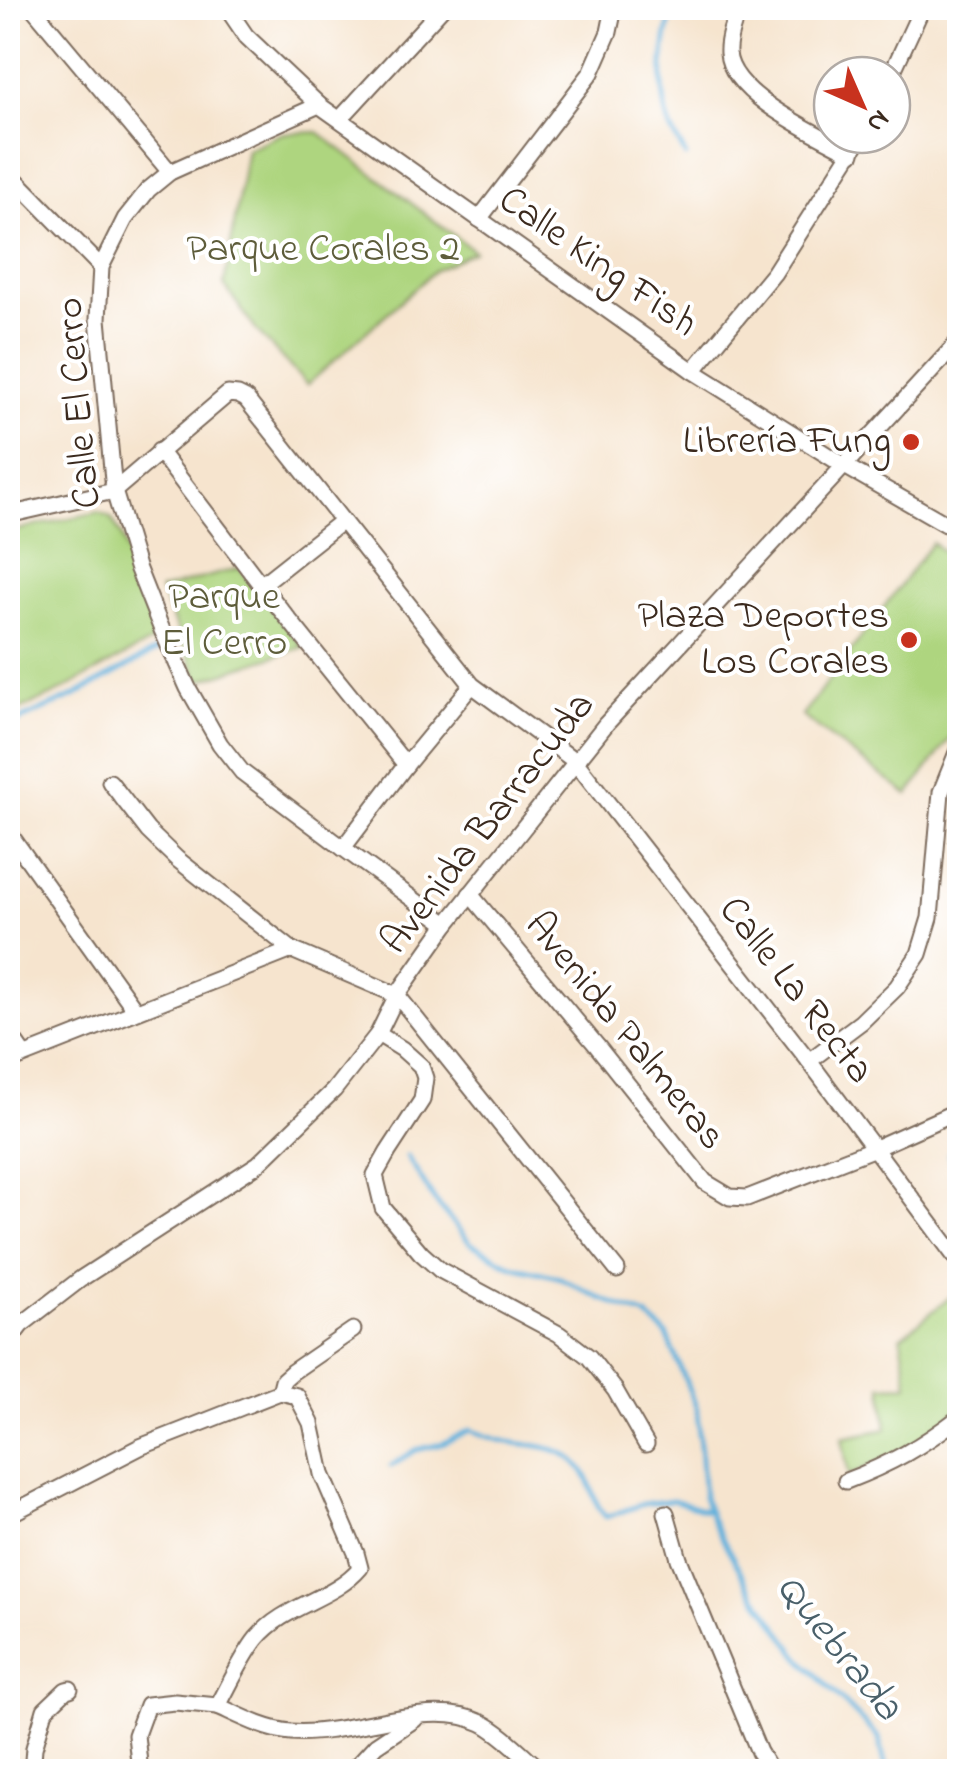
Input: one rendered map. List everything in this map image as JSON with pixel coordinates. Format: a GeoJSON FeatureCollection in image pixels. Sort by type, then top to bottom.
{"type":"FeatureCollection","features":[{"type":"Feature","properties":{"kind":"street"},"geometry":{"type":"LineString","coordinates":[[34,8],[170,172]]}},
{"type":"Feature","properties":{"kind":"street","name":"Calle King Fish"},"geometry":{"type":"LineString","coordinates":[[227,8],[246,36],[318,105],[693,372],[960,532]]}},
{"type":"Feature","properties":{"kind":"street"},"geometry":{"type":"LineString","coordinates":[[340,119],[442,8]]}},
{"type":"Feature","properties":{"kind":"street"},"geometry":{"type":"LineString","coordinates":[[479,218],[591,73],[609,32],[614,8]]}},
{"type":"Feature","properties":{"kind":"street"},"geometry":{"type":"LineString","coordinates":[[739,8],[728,54],[737,78],[760,101],[812,130]]}},
{"type":"Feature","properties":{"kind":"street"},"geometry":{"type":"LineString","coordinates":[[900,55],[922,8]]}},
{"type":"Feature","properties":{"kind":"street","name":"Calle El Cerro"},"geometry":{"type":"LineString","coordinates":[[318,105],[170,172],[148,190],[125,219],[101,267],[98,320],[114,491],[162,630],[188,688],[220,744],[242,772],[447,924]]}},
{"type":"Feature","properties":{"kind":"street"},"geometry":{"type":"LineString","coordinates":[[693,372],[774,273],[851,155]]}},
{"type":"Feature","properties":{"kind":"street"},"geometry":{"type":"LineString","coordinates":[[8,172],[101,267]]}},
{"type":"Feature","properties":{"kind":"street","name":"Avenida Barracuda"},"geometry":{"type":"LineString","coordinates":[[8,1342],[21,1325],[82,1278],[258,1164],[334,1090],[378,1034],[397,995],[447,924],[606,724],[960,340]]}},
{"type":"Feature","properties":{"kind":"street","name":"Calle La Recta"},"geometry":{"type":"LineString","coordinates":[[159,451],[228,394],[238,394],[246,400],[472,685],[576,762],[876,1148],[960,1263]]}},
{"type":"Feature","properties":{"kind":"street"},"geometry":{"type":"LineString","coordinates":[[8,515],[114,491],[159,451],[406,765]]}},
{"type":"Feature","properties":{"kind":"street"},"geometry":{"type":"LineString","coordinates":[[261,585],[342,522]]}},
{"type":"Feature","properties":{"kind":"street"},"geometry":{"type":"LineString","coordinates":[[342,848],[472,685]]}},
{"type":"Feature","properties":{"kind":"street"},"geometry":{"type":"LineString","coordinates":[[809,1061],[861,1022],[897,987],[919,954],[930,918],[941,792],[960,744]]}},
{"type":"Feature","properties":{"kind":"street"},"geometry":{"type":"LineString","coordinates":[[110,782],[148,831],[176,859],[292,950],[397,995],[617,1270]]}},
{"type":"Feature","properties":{"kind":"street"},"geometry":{"type":"LineString","coordinates":[[9,833],[136,1011]]}},
{"type":"Feature","properties":{"kind":"street","name":"Avenida Palmeras"},"geometry":{"type":"LineString","coordinates":[[470,894],[705,1182],[730,1197],[747,1198],[876,1148],[960,1110]]}},
{"type":"Feature","properties":{"kind":"street"},"geometry":{"type":"LineString","coordinates":[[8,1062],[292,950]]}},
{"type":"Feature","properties":{"kind":"street"},"geometry":{"type":"LineString","coordinates":[[8,1032],[24,1056]]}},
{"type":"Feature","properties":{"kind":"street"},"geometry":{"type":"LineString","coordinates":[[378,1034],[421,1066],[425,1078],[422,1100],[375,1175],[383,1208],[421,1254],[440,1270],[559,1334],[590,1357],[615,1390],[646,1444]]}},
{"type":"Feature","properties":{"kind":"street"},"geometry":{"type":"LineString","coordinates":[[280,1392],[292,1372],[353,1330]]}},
{"type":"Feature","properties":{"kind":"street"},"geometry":{"type":"LineString","coordinates":[[8,1516],[140,1447],[280,1392],[297,1396],[310,1423],[322,1474],[360,1568],[348,1582],[296,1608],[258,1636],[218,1706]]}},
{"type":"Feature","properties":{"kind":"street"},"geometry":{"type":"LineString","coordinates":[[846,1480],[912,1452],[960,1417]]}},
{"type":"Feature","properties":{"kind":"street"},"geometry":{"type":"LineString","coordinates":[[666,1512],[680,1559],[759,1752],[771,1772]]}},
{"type":"Feature","properties":{"kind":"street"},"geometry":{"type":"LineString","coordinates":[[32,1772],[45,1710],[70,1689]]}},
{"type":"Feature","properties":{"kind":"street"},"geometry":{"type":"LineString","coordinates":[[140,1772],[136,1735],[147,1705],[175,1702],[218,1706],[287,1732],[325,1732],[452,1713],[484,1724],[543,1772]]}},
{"type":"Feature","properties":{"kind":"street"},"geometry":{"type":"LineString","coordinates":[[350,1772],[376,1746],[418,1716]]}},
{"type":"Feature","properties":{"kind":"green space","name":"Parque Corales 2"},"geometry":{"type":"Polygon","coordinates":[[[318,132],[474,251],[434,271],[307,385],[256,330],[224,285],[247,149],[283,133],[318,132]]]}},
{"type":"Feature","properties":{"kind":"green space"},"geometry":{"type":"Polygon","coordinates":[[[99,512],[111,518],[121,535],[156,639],[8,715],[8,532],[99,512]]]}},
{"type":"Feature","properties":{"kind":"green space","name":"Plaza Deportes Los Corales"},"geometry":{"type":"Polygon","coordinates":[[[932,543],[959,564],[959,726],[908,795],[802,716],[932,543]]]}},
{"type":"Feature","properties":{"kind":"green space","name":"Parque El Cerro"},"geometry":{"type":"Polygon","coordinates":[[[239,568],[303,647],[199,681],[160,590],[239,568]]]}},
{"type":"Feature","properties":{"kind":"green space"},"geometry":{"type":"Polygon","coordinates":[[[959,1290],[959,1409],[920,1441],[849,1476],[842,1438],[887,1429],[882,1386],[908,1385],[901,1337],[959,1290]]]}},
{"type":"Feature","properties":{"kind":"waterway"},"geometry":{"type":"LineString","coordinates":[[673,8],[664,49],[663,91],[669,124],[686,156]]}},
{"type":"Feature","properties":{"kind":"waterway","name":"Quebrada"},"geometry":{"type":"LineString","coordinates":[[8,729],[179,638]]}},
{"type":"Feature","properties":{"kind":"waterway"},"geometry":{"type":"LineString","coordinates":[[949,1154],[960,1182]]}},
{"type":"Feature","properties":{"kind":"waterway","name":"Quebrada"},"geometry":{"type":"LineString","coordinates":[[407,1156],[435,1201],[470,1243],[512,1266],[558,1277],[647,1316],[667,1335],[697,1409],[704,1497],[712,1520],[748,1585],[799,1657],[879,1738],[887,1772]]}},
{"type":"Feature","properties":{"kind":"waterway","name":"Quebrada"},"geometry":{"type":"LineString","coordinates":[[391,1466],[416,1450],[442,1444],[470,1430],[498,1440],[548,1448],[574,1460],[606,1517],[643,1504],[673,1500],[709,1511]]}},
{"type":"Feature","properties":{"kind":"place","name":"Librería Fung"},"geometry":{"type":"Point","coordinates":[911,442]}},
{"type":"Feature","properties":{"kind":"place","name":"Plaza Deportes Los Corales"},"geometry":{"type":"Point","coordinates":[909,640]}}]}
